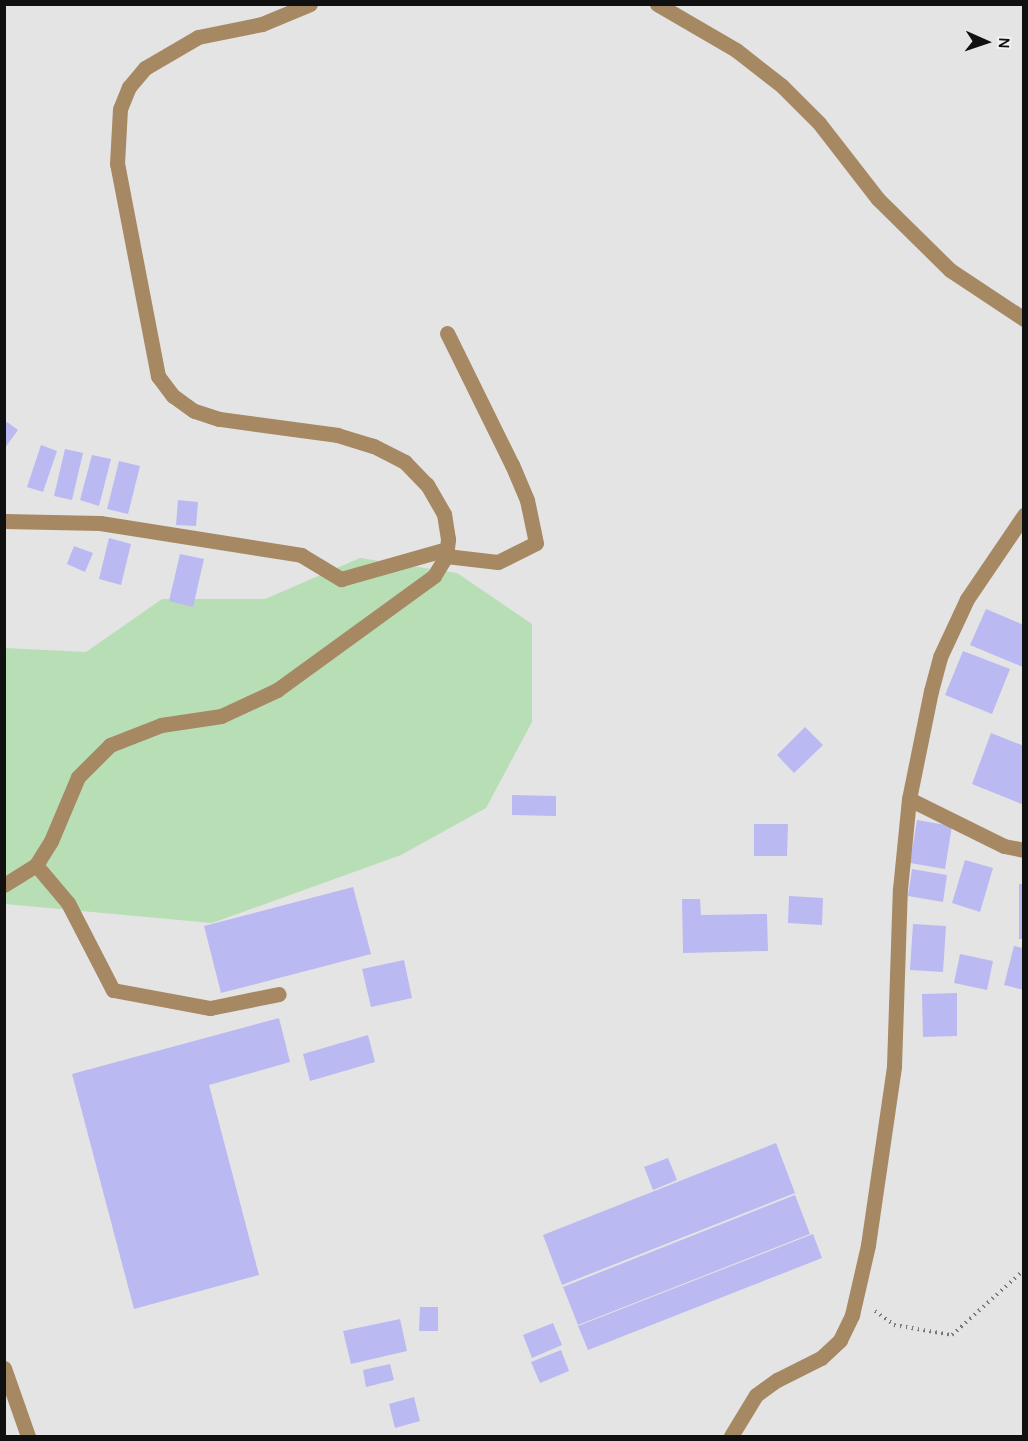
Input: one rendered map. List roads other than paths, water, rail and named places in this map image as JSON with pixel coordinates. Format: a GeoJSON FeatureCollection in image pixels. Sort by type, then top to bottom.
{"type":"FeatureCollection","features":[{"type":"Feature","properties":{"kind":"street"},"geometry":{"type":"LineString","coordinates":[[4,885],[36,865],[51,841],[78,777],[110,745],[161,725],[221,716],[278,690],[434,576],[446,552],[444,514],[427,485],[405,462],[374,446],[338,435],[219,419],[194,411],[173,396],[158,376],[117,164],[117,126],[129,87],[145,68],[198,37],[262,24],[310,4]]}},
{"type":"Feature","properties":{"kind":"street"},"geometry":{"type":"LineString","coordinates":[[657,4],[736,51],[782,86],[819,123],[878,199],[950,270],[1023,319]]}},
{"type":"Feature","properties":{"kind":"street"},"geometry":{"type":"LineString","coordinates":[[4,521],[100,523],[301,555],[341,579],[446,552],[498,562],[536,543],[527,500],[447,333]]}},
{"type":"Feature","properties":{"kind":"street"},"geometry":{"type":"LineString","coordinates":[[731,1437],[756,1395],[777,1380],[821,1358],[840,1340],[852,1315],[862,1280],[894,1066],[900,889],[909,799],[940,657],[967,599],[1023,515]]}},
{"type":"Feature","properties":{"kind":"street"},"geometry":{"type":"LineString","coordinates":[[909,799],[1004,846],[1023,850]]}},
{"type":"Feature","properties":{"kind":"street"},"geometry":{"type":"LineString","coordinates":[[36,865],[68,903],[113,990],[210,1008],[279,994]]}},
{"type":"Feature","properties":{"kind":"street"},"geometry":{"type":"LineString","coordinates":[[4,1368],[28,1437]]}}]}
